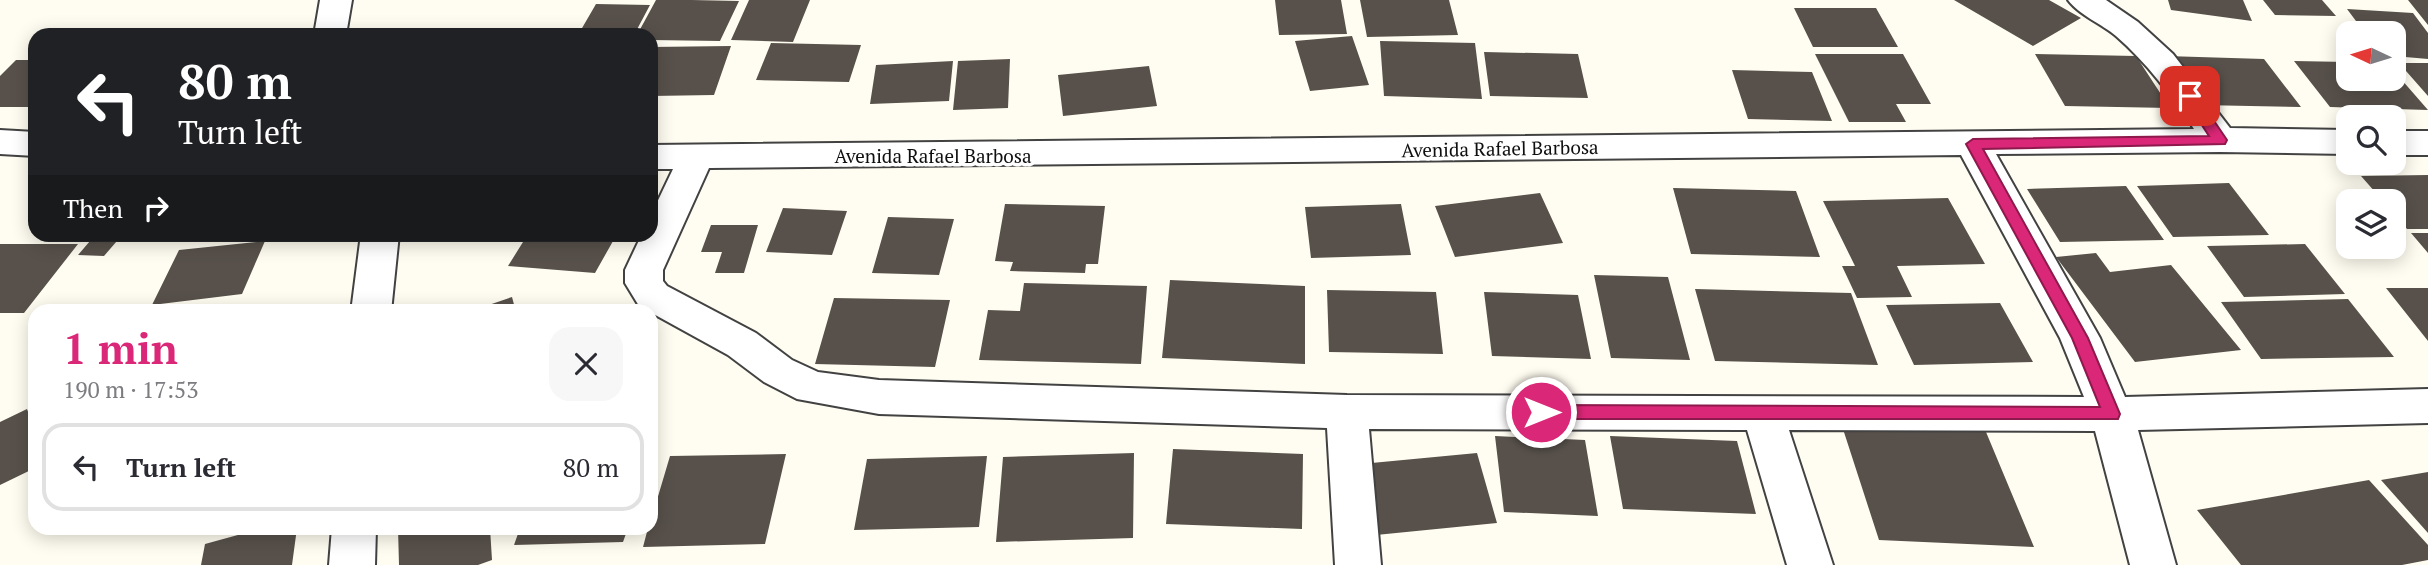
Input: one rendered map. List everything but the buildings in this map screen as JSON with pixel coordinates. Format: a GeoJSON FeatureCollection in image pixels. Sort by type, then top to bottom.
{"type":"FeatureCollection","features":[{"type":"Feature","properties":{"kind":"street"},"geometry":{"type":"LineString","coordinates":[[331,28],[336,0]]}},
{"type":"Feature","properties":{"kind":"street"},"geometry":{"type":"LineString","coordinates":[[2084,0],[2140,37],[2175,74],[2220,140]]}},
{"type":"Feature","properties":{"kind":"street","name":"Avenida Rafael Barbosa"},"geometry":{"type":"LineString","coordinates":[[658,157],[2220,140],[2336,142]]}},
{"type":"Feature","properties":{"kind":"street"},"geometry":{"type":"LineString","coordinates":[[0,142],[28,144]]}},
{"type":"Feature","properties":{"kind":"street"},"geometry":{"type":"LineString","coordinates":[[2406,143],[2428,144]]}},
{"type":"Feature","properties":{"kind":"street"},"geometry":{"type":"LineString","coordinates":[[1973,144],[2080,338],[2112,414],[2153,565]]}},
{"type":"Feature","properties":{"kind":"street"},"geometry":{"type":"LineString","coordinates":[[658,240],[696,157]]}},
{"type":"Feature","properties":{"kind":"street"},"geometry":{"type":"LineString","coordinates":[[372,304],[379,242]]}},
{"type":"Feature","properties":{"kind":"street"},"geometry":{"type":"LineString","coordinates":[[657,242],[644,270],[644,283],[653,296],[742,344],[778,371],[812,387],[879,397],[1347,412],[2112,414],[2428,406]]}},
{"type":"Feature","properties":{"kind":"street"},"geometry":{"type":"LineString","coordinates":[[1347,412],[1358,565]]}},
{"type":"Feature","properties":{"kind":"street"},"geometry":{"type":"LineString","coordinates":[[1763,413],[1810,565]]}},
{"type":"Feature","properties":{"kind":"street"},"geometry":{"type":"LineString","coordinates":[[352,565],[354,535]]}},
{"type":"Feature","properties":{"kind":"route"},"geometry":{"type":"LineString","coordinates":[[1541,412],[2112,414],[2080,338],[1973,144],[2220,140],[2190,96]]}}]}
